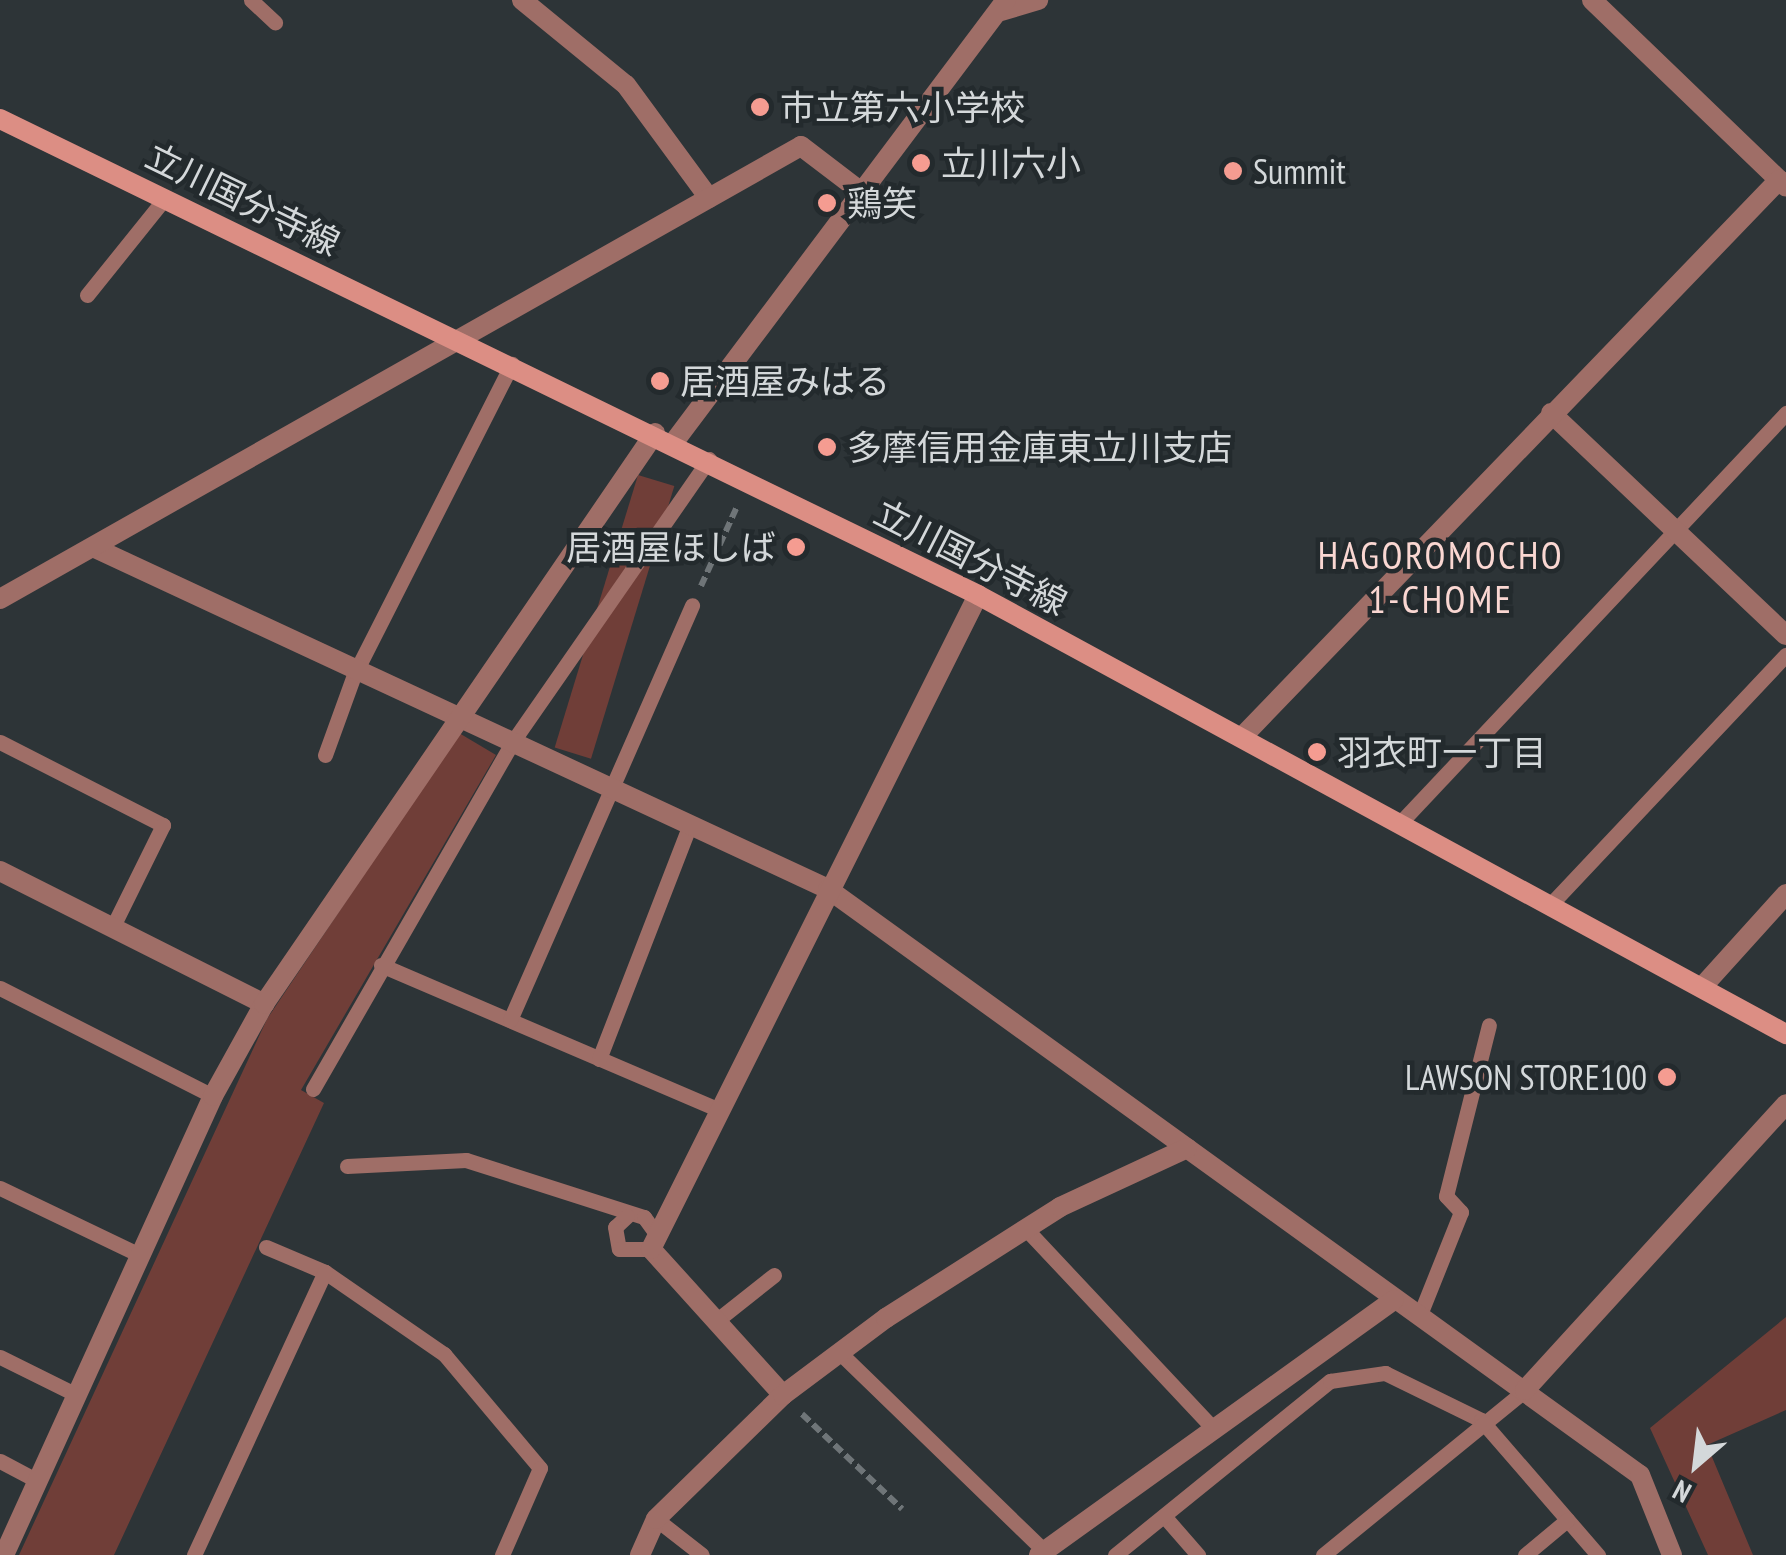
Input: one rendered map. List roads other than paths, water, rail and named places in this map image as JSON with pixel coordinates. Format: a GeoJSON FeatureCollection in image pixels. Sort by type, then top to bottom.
{"type":"FeatureCollection","features":[{"type":"Feature","properties":{"kind":"main road","name":"立川国分寺線"},"geometry":{"type":"LineString","coordinates":[[0,120],[655,432],[978,596],[1786,1034]]}},
{"type":"Feature","properties":{"kind":"street"},"geometry":{"type":"LineString","coordinates":[[522,0],[626,85],[710,198]]}},
{"type":"Feature","properties":{"kind":"street"},"geometry":{"type":"LineString","coordinates":[[674,442],[1002,6],[1038,0]]}},
{"type":"Feature","properties":{"kind":"street"},"geometry":{"type":"LineString","coordinates":[[1242,736],[1550,414],[1783,184],[1592,0]]}},
{"type":"Feature","properties":{"kind":"street"},"geometry":{"type":"LineString","coordinates":[[0,599],[97,549],[801,146],[860,190]]}},
{"type":"Feature","properties":{"kind":"street"},"geometry":{"type":"LineString","coordinates":[[1550,414],[1786,635]]}},
{"type":"Feature","properties":{"kind":"street"},"geometry":{"type":"LineString","coordinates":[[4,1555],[212,1096],[264,1004],[454,719],[655,432]]}},
{"type":"Feature","properties":{"kind":"street"},"geometry":{"type":"LineString","coordinates":[[97,549],[354,675],[828,889],[1640,1475],[1672,1555]]}},
{"type":"Feature","properties":{"kind":"street"},"geometry":{"type":"LineString","coordinates":[[783,1396],[654,1242],[978,596]]}},
{"type":"Feature","properties":{"kind":"street"},"geometry":{"type":"LineString","coordinates":[[0,871],[264,1004]]}},
{"type":"Feature","properties":{"kind":"street"},"geometry":{"type":"LineString","coordinates":[[1703,986],[1786,894]]}},
{"type":"Feature","properties":{"kind":"street"},"geometry":{"type":"LineString","coordinates":[[1525,1390],[1786,1104]]}},
{"type":"Feature","properties":{"kind":"street"},"geometry":{"type":"LineString","coordinates":[[640,1555],[656,1519],[783,1396],[840,1352],[1026,1229],[1187,1148]]}},
{"type":"Feature","properties":{"kind":"street"},"geometry":{"type":"LineString","coordinates":[[1042,1553],[1210,1425],[1394,1300]]}},
{"type":"Feature","properties":{"kind":"lane"},"geometry":{"type":"LineString","coordinates":[[251,0],[276,22]]}},
{"type":"Feature","properties":{"kind":"lane"},"geometry":{"type":"LineString","coordinates":[[86,295],[165,198]]}},
{"type":"Feature","properties":{"kind":"lane"},"geometry":{"type":"LineString","coordinates":[[325,755],[354,675],[512,364]]}},
{"type":"Feature","properties":{"kind":"lane"},"geometry":{"type":"LineString","coordinates":[[1399,824],[1786,413]]}},
{"type":"Feature","properties":{"kind":"lane"},"geometry":{"type":"LineString","coordinates":[[313,1089],[510,744],[709,459]]}},
{"type":"Feature","properties":{"kind":"lane"},"geometry":{"type":"LineString","coordinates":[[510,1020],[692,605]]}},
{"type":"Feature","properties":{"kind":"lane"},"geometry":{"type":"LineString","coordinates":[[1550,905],[1786,655]]}},
{"type":"Feature","properties":{"kind":"lane"},"geometry":{"type":"LineString","coordinates":[[0,742],[163,826],[112,928]]}},
{"type":"Feature","properties":{"kind":"lane"},"geometry":{"type":"LineString","coordinates":[[599,1059],[690,824]]}},
{"type":"Feature","properties":{"kind":"lane"},"geometry":{"type":"LineString","coordinates":[[381,965],[719,1110]]}},
{"type":"Feature","properties":{"kind":"lane"},"geometry":{"type":"LineString","coordinates":[[0,988],[212,1096]]}},
{"type":"Feature","properties":{"kind":"lane"},"geometry":{"type":"LineString","coordinates":[[1420,1317],[1461,1212],[1446,1196],[1490,1025]]}},
{"type":"Feature","properties":{"kind":"lane"},"geometry":{"type":"LineString","coordinates":[[347,1166],[466,1160],[626,1216],[644,1217],[654,1242],[618,1249],[615,1227],[626,1216]]}},
{"type":"Feature","properties":{"kind":"lane"},"geometry":{"type":"LineString","coordinates":[[0,1188],[140,1255]]}},
{"type":"Feature","properties":{"kind":"lane"},"geometry":{"type":"LineString","coordinates":[[1026,1229],[1210,1425]]}},
{"type":"Feature","properties":{"kind":"lane"},"geometry":{"type":"LineString","coordinates":[[266,1246],[325,1272],[444,1354],[540,1468],[502,1555]]}},
{"type":"Feature","properties":{"kind":"lane"},"geometry":{"type":"LineString","coordinates":[[194,1555],[325,1272]]}},
{"type":"Feature","properties":{"kind":"lane"},"geometry":{"type":"LineString","coordinates":[[716,1320],[774,1275]]}},
{"type":"Feature","properties":{"kind":"lane"},"geometry":{"type":"LineString","coordinates":[[840,1352],[1042,1553]]}},
{"type":"Feature","properties":{"kind":"lane"},"geometry":{"type":"LineString","coordinates":[[0,1357],[77,1395]]}},
{"type":"Feature","properties":{"kind":"lane"},"geometry":{"type":"LineString","coordinates":[[1116,1555],[1330,1381],[1385,1373],[1481,1420],[1598,1555]]}},
{"type":"Feature","properties":{"kind":"lane"},"geometry":{"type":"LineString","coordinates":[[1324,1555],[1481,1420],[1525,1390]]}},
{"type":"Feature","properties":{"kind":"lane"},"geometry":{"type":"LineString","coordinates":[[0,1461],[38,1480]]}},
{"type":"Feature","properties":{"kind":"lane"},"geometry":{"type":"LineString","coordinates":[[1164,1516],[1198,1555]]}},
{"type":"Feature","properties":{"kind":"lane"},"geometry":{"type":"LineString","coordinates":[[656,1519],[702,1555]]}},
{"type":"Feature","properties":{"kind":"lane"},"geometry":{"type":"LineString","coordinates":[[1525,1555],[1567,1520]]}},
{"type":"Feature","properties":{"kind":"place","name":"市立第六小学校"},"geometry":{"type":"Point","coordinates":[760,107]}},
{"type":"Feature","properties":{"kind":"place","name":"立川六小"},"geometry":{"type":"Point","coordinates":[921,163]}},
{"type":"Feature","properties":{"kind":"place","name":"Summit"},"geometry":{"type":"Point","coordinates":[1233,171]}},
{"type":"Feature","properties":{"kind":"place","name":"鶏笑"},"geometry":{"type":"Point","coordinates":[827,203]}},
{"type":"Feature","properties":{"kind":"place","name":"居酒屋みはる"},"geometry":{"type":"Point","coordinates":[660,381]}},
{"type":"Feature","properties":{"kind":"place","name":"多摩信用金庫東立川支店"},"geometry":{"type":"Point","coordinates":[827,447]}},
{"type":"Feature","properties":{"kind":"place","name":"居酒屋ほしば"},"geometry":{"type":"Point","coordinates":[796,547]}},
{"type":"Feature","properties":{"kind":"place","name":"羽衣町一丁目"},"geometry":{"type":"Point","coordinates":[1317,752]}},
{"type":"Feature","properties":{"kind":"place","name":"LAWSON STORE100"},"geometry":{"type":"Point","coordinates":[1667,1077]}},
{"type":"Feature","properties":{"kind":"district","name":"HAGOROMOCHO 1-CHOME"},"geometry":{"type":"Point","coordinates":[1441,577]}}]}
